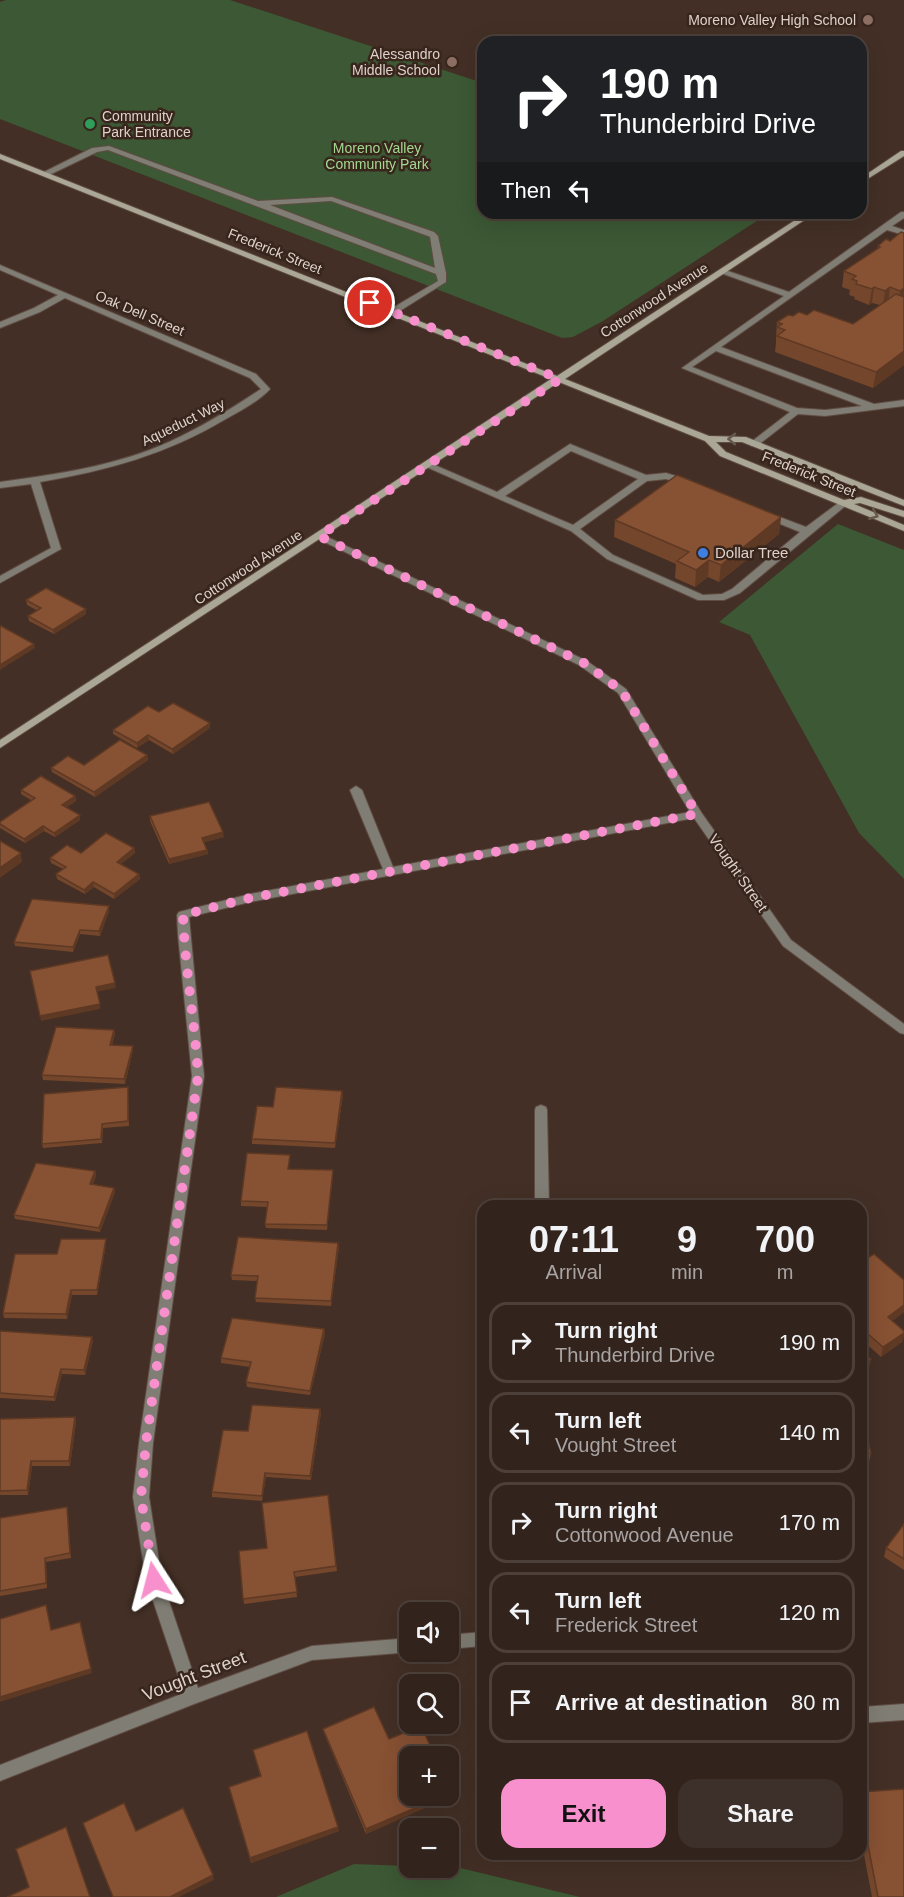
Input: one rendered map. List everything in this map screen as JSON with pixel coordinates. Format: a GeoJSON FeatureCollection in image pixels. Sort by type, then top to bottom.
{"type":"FeatureCollection","features":[{"type":"Feature","properties":{"kind":"main road"},"geometry":{"type":"LineString","coordinates":[[867,177],[904,153]]}},
{"type":"Feature","properties":{"kind":"main road","name":"Frederick Street"},"geometry":{"type":"LineString","coordinates":[[0,156],[708,439],[742,439],[904,503]]}},
{"type":"Feature","properties":{"kind":"main road","name":"Cottonwood Avenue"},"geometry":{"type":"LineString","coordinates":[[0,745],[802,219]]}},
{"type":"Feature","properties":{"kind":"main road","name":"Frederick Street"},"geometry":{"type":"LineString","coordinates":[[708,439],[723,454],[904,528]]}},
{"type":"Feature","properties":{"kind":"main road"},"geometry":{"type":"LineString","coordinates":[[844,503],[861,500],[904,514]]}},
{"type":"Feature","properties":{"kind":"street"},"geometry":{"type":"LineString","coordinates":[[44,174],[95,150],[109,148],[442,273]]}},
{"type":"Feature","properties":{"kind":"street"},"geometry":{"type":"LineString","coordinates":[[257,203],[332,199],[434,236],[442,282],[392,312]]}},
{"type":"Feature","properties":{"kind":"street"},"geometry":{"type":"LineString","coordinates":[[904,214],[686,368],[796,411],[825,413],[904,403]]}},
{"type":"Feature","properties":{"kind":"street"},"geometry":{"type":"LineString","coordinates":[[886,227],[904,233]]}},
{"type":"Feature","properties":{"kind":"street","name":"Oak Dell Street"},"geometry":{"type":"LineString","coordinates":[[0,267],[253,376],[266,389]]}},
{"type":"Feature","properties":{"kind":"street"},"geometry":{"type":"LineString","coordinates":[[722,272],[790,295]]}},
{"type":"Feature","properties":{"kind":"street"},"geometry":{"type":"LineString","coordinates":[[0,325],[37,310],[65,295]]}},
{"type":"Feature","properties":{"kind":"street"},"geometry":{"type":"LineString","coordinates":[[715,348],[874,407]]}},
{"type":"Feature","properties":{"kind":"street","name":"Aqueduct Way"},"geometry":{"type":"LineString","coordinates":[[0,485],[89,472],[154,453],[239,409],[266,389]]}},
{"type":"Feature","properties":{"kind":"street"},"geometry":{"type":"LineString","coordinates":[[888,405],[904,393]]}},
{"type":"Feature","properties":{"kind":"street"},"geometry":{"type":"LineString","coordinates":[[754,444],[796,411]]}},
{"type":"Feature","properties":{"kind":"street"},"geometry":{"type":"LineString","coordinates":[[498,496],[570,447],[645,478],[666,476],[693,485]]}},
{"type":"Feature","properties":{"kind":"street"},"geometry":{"type":"LineString","coordinates":[[427,465],[574,529],[610,557],[702,598],[713,598],[736,591],[844,503]]}},
{"type":"Feature","properties":{"kind":"street"},"geometry":{"type":"LineString","coordinates":[[574,529],[645,478]]}},
{"type":"Feature","properties":{"kind":"street"},"geometry":{"type":"LineString","coordinates":[[0,580],[56,549],[35,481]]}},
{"type":"Feature","properties":{"kind":"street"},"geometry":{"type":"LineString","coordinates":[[753,509],[807,531]]}},
{"type":"Feature","properties":{"kind":"street","name":"Vought Street"},"geometry":{"type":"LineString","coordinates":[[319,536],[584,663],[622,691],[697,814],[787,943],[904,1030]]}},
{"type":"Feature","properties":{"kind":"street"},"geometry":{"type":"LineString","coordinates":[[356,790],[389,871]]}},
{"type":"Feature","properties":{"kind":"street"},"geometry":{"type":"LineString","coordinates":[[193,1697],[154,1580],[141,1497],[146,1443],[198,1076],[195,1023],[185,962],[183,915],[250,898],[697,814]]}},
{"type":"Feature","properties":{"kind":"street"},"geometry":{"type":"LineString","coordinates":[[541,1110],[542,1200]]}},
{"type":"Feature","properties":{"kind":"street"},"geometry":{"type":"LineString","coordinates":[[459,1641],[477,1640]]}},
{"type":"Feature","properties":{"kind":"street","name":"Vought Street"},"geometry":{"type":"LineString","coordinates":[[0,1773],[312,1653],[399,1646]]}},
{"type":"Feature","properties":{"kind":"street"},"geometry":{"type":"LineString","coordinates":[[867,1715],[904,1712]]}},
{"type":"Feature","properties":{"kind":"green space","name":"Moreno Valley Community Park"},"geometry":{"type":"Polygon","coordinates":[[[6,0],[230,0],[477,81],[477,219],[760,219],[603,321],[573,337],[562,338],[0,119],[0,2],[6,0]]]}},
{"type":"Feature","properties":{"kind":"green space"},"geometry":{"type":"Polygon","coordinates":[[[838,524],[904,550],[904,879],[859,833],[750,635],[719,622],[838,524]]]}},
{"type":"Feature","properties":{"kind":"green space"},"geometry":{"type":"Polygon","coordinates":[[[354,1864],[399,1866],[399,1878],[459,1878],[459,1868],[580,1897],[276,1897],[354,1864]]]}},
{"type":"Feature","properties":{"kind":"building"},"geometry":{"type":"Polygon","coordinates":[[[901,232],[904,233],[904,288],[900,291],[890,287],[885,291],[874,287],[872,289],[856,284],[857,281],[852,279],[856,276],[844,271],[880,247],[878,246],[886,239],[890,241],[901,232]]]}},
{"type":"Feature","properties":{"kind":"building"},"geometry":{"type":"Polygon","coordinates":[[[896,294],[904,297],[904,351],[876,372],[777,336],[785,330],[777,327],[782,324],[777,322],[788,315],[793,316],[799,312],[807,315],[814,310],[853,324],[896,294]]]}},
{"type":"Feature","properties":{"kind":"building","name":"Dollar Tree"},"geometry":{"type":"Polygon","coordinates":[[[677,475],[781,517],[721,565],[709,560],[696,570],[677,561],[689,552],[615,520],[677,475]]]}},
{"type":"Feature","properties":{"kind":"building"},"geometry":{"type":"Polygon","coordinates":[[[46,588],[86,609],[53,630],[28,616],[41,608],[26,600],[46,588]]]}},
{"type":"Feature","properties":{"kind":"building"},"geometry":{"type":"Polygon","coordinates":[[[0,627],[34,644],[0,665],[0,627]]]}},
{"type":"Feature","properties":{"kind":"building"},"geometry":{"type":"Polygon","coordinates":[[[173,703],[210,723],[172,749],[148,735],[137,743],[113,730],[148,706],[159,712],[173,703]]]}},
{"type":"Feature","properties":{"kind":"building"},"geometry":{"type":"Polygon","coordinates":[[[120,740],[147,755],[94,792],[51,768],[68,756],[84,765],[120,740]]]}},
{"type":"Feature","properties":{"kind":"building"},"geometry":{"type":"Polygon","coordinates":[[[41,776],[75,796],[62,805],[80,815],[54,833],[43,826],[24,839],[0,822],[35,798],[21,790],[41,776]]]}},
{"type":"Feature","properties":{"kind":"building"},"geometry":{"type":"Polygon","coordinates":[[[209,802],[223,832],[202,838],[207,850],[169,859],[150,816],[209,802]]]}},
{"type":"Feature","properties":{"kind":"building"},"geometry":{"type":"Polygon","coordinates":[[[106,833],[134,848],[117,862],[139,874],[114,894],[93,882],[84,890],[56,874],[66,867],[50,858],[67,845],[81,853],[106,833]]]}},
{"type":"Feature","properties":{"kind":"building"},"geometry":{"type":"Polygon","coordinates":[[[0,841],[21,853],[0,868],[0,841]]]}},
{"type":"Feature","properties":{"kind":"building"},"geometry":{"type":"Polygon","coordinates":[[[32,899],[109,906],[99,931],[80,930],[73,947],[14,942],[32,899]]]}},
{"type":"Feature","properties":{"kind":"building"},"geometry":{"type":"Polygon","coordinates":[[[108,955],[115,983],[96,987],[100,1004],[40,1016],[30,971],[108,955]]]}},
{"type":"Feature","properties":{"kind":"building"},"geometry":{"type":"Polygon","coordinates":[[[56,1027],[114,1030],[110,1045],[133,1046],[124,1079],[42,1075],[56,1027]]]}},
{"type":"Feature","properties":{"kind":"building"},"geometry":{"type":"Polygon","coordinates":[[[128,1087],[128,1121],[102,1124],[101,1139],[42,1144],[44,1094],[128,1087]]]}},
{"type":"Feature","properties":{"kind":"building"},"geometry":{"type":"Polygon","coordinates":[[[276,1087],[342,1091],[335,1143],[252,1139],[257,1106],[273,1107],[276,1087]]]}},
{"type":"Feature","properties":{"kind":"building"},"geometry":{"type":"Polygon","coordinates":[[[247,1153],[290,1155],[288,1169],[333,1170],[327,1225],[265,1224],[268,1202],[241,1201],[247,1153]]]}},
{"type":"Feature","properties":{"kind":"building"},"geometry":{"type":"Polygon","coordinates":[[[36,1163],[95,1171],[90,1184],[114,1188],[99,1228],[14,1215],[36,1163]]]}},
{"type":"Feature","properties":{"kind":"building"},"geometry":{"type":"Polygon","coordinates":[[[238,1237],[338,1243],[331,1301],[255,1298],[258,1276],[231,1275],[238,1237]]]}},
{"type":"Feature","properties":{"kind":"building"},"geometry":{"type":"Polygon","coordinates":[[[61,1239],[106,1239],[97,1290],[71,1290],[66,1314],[3,1313],[15,1254],[57,1254],[61,1239]]]}},
{"type":"Feature","properties":{"kind":"building"},"geometry":{"type":"Polygon","coordinates":[[[874,1254],[904,1280],[904,1305],[888,1317],[904,1333],[883,1347],[867,1333],[867,1259],[874,1254]]]}},
{"type":"Feature","properties":{"kind":"building"},"geometry":{"type":"Polygon","coordinates":[[[232,1318],[324,1329],[310,1391],[246,1382],[251,1362],[221,1358],[232,1318]]]}},
{"type":"Feature","properties":{"kind":"building"},"geometry":{"type":"Polygon","coordinates":[[[0,1331],[92,1337],[84,1370],[61,1369],[54,1397],[0,1393],[0,1331]]]}},
{"type":"Feature","properties":{"kind":"building"},"geometry":{"type":"Polygon","coordinates":[[[252,1405],[320,1409],[310,1476],[265,1473],[262,1496],[212,1492],[223,1430],[248,1431],[252,1405]]]}},
{"type":"Feature","properties":{"kind":"building"},"geometry":{"type":"Polygon","coordinates":[[[75,1417],[69,1461],[31,1461],[27,1490],[0,1491],[0,1419],[75,1417]]]}},
{"type":"Feature","properties":{"kind":"building"},"geometry":{"type":"Polygon","coordinates":[[[867,1437],[871,1453],[867,1453],[867,1437]]]}},
{"type":"Feature","properties":{"kind":"building"},"geometry":{"type":"Polygon","coordinates":[[[328,1495],[336,1566],[294,1572],[297,1592],[243,1599],[239,1551],[267,1548],[262,1503],[328,1495]]]}},
{"type":"Feature","properties":{"kind":"building"},"geometry":{"type":"Polygon","coordinates":[[[67,1507],[70,1553],[45,1558],[46,1583],[0,1591],[0,1518],[67,1507]]]}},
{"type":"Feature","properties":{"kind":"building"},"geometry":{"type":"Polygon","coordinates":[[[904,1524],[904,1559],[886,1548],[904,1524]]]}},
{"type":"Feature","properties":{"kind":"building"},"geometry":{"type":"Polygon","coordinates":[[[46,1605],[51,1630],[80,1622],[91,1669],[0,1697],[0,1619],[46,1605]]]}},
{"type":"Feature","properties":{"kind":"building"},"geometry":{"type":"Polygon","coordinates":[[[374,1707],[389,1739],[401,1734],[425,1734],[430,1746],[399,1746],[399,1806],[420,1806],[366,1829],[323,1729],[374,1707]]]}},
{"type":"Feature","properties":{"kind":"building"},"geometry":{"type":"Polygon","coordinates":[[[307,1731],[338,1827],[250,1858],[229,1787],[261,1776],[253,1750],[307,1731]]]}},
{"type":"Feature","properties":{"kind":"building"},"geometry":{"type":"Polygon","coordinates":[[[904,1789],[904,1897],[878,1897],[867,1840],[867,1792],[904,1789]]]}},
{"type":"Feature","properties":{"kind":"building"},"geometry":{"type":"Polygon","coordinates":[[[124,1803],[136,1831],[183,1808],[213,1875],[170,1897],[113,1897],[83,1823],[124,1803]]]}},
{"type":"Feature","properties":{"kind":"building"},"geometry":{"type":"Polygon","coordinates":[[[66,1827],[90,1897],[7,1897],[29,1887],[16,1849],[66,1827]]]}},
{"type":"Feature","properties":{"kind":"place","name":"Moreno Valley High School"},"geometry":{"type":"Point","coordinates":[868,20]}},
{"type":"Feature","properties":{"kind":"place","name":"Alessandro Middle School"},"geometry":{"type":"Point","coordinates":[452,62]}},
{"type":"Feature","properties":{"kind":"place","name":"Community Park Entrance"},"geometry":{"type":"Point","coordinates":[90,124]}},
{"type":"Feature","properties":{"kind":"place","name":"Dollar Tree"},"geometry":{"type":"Point","coordinates":[703,553]}},
{"type":"Feature","properties":{"kind":"route"},"geometry":{"type":"LineString","coordinates":[[154,1580],[141,1497],[146,1443],[198,1076],[195,1023],[185,962],[183,915],[250,898],[697,814],[622,691],[584,663],[319,536],[560,379],[370,303]]}}]}
